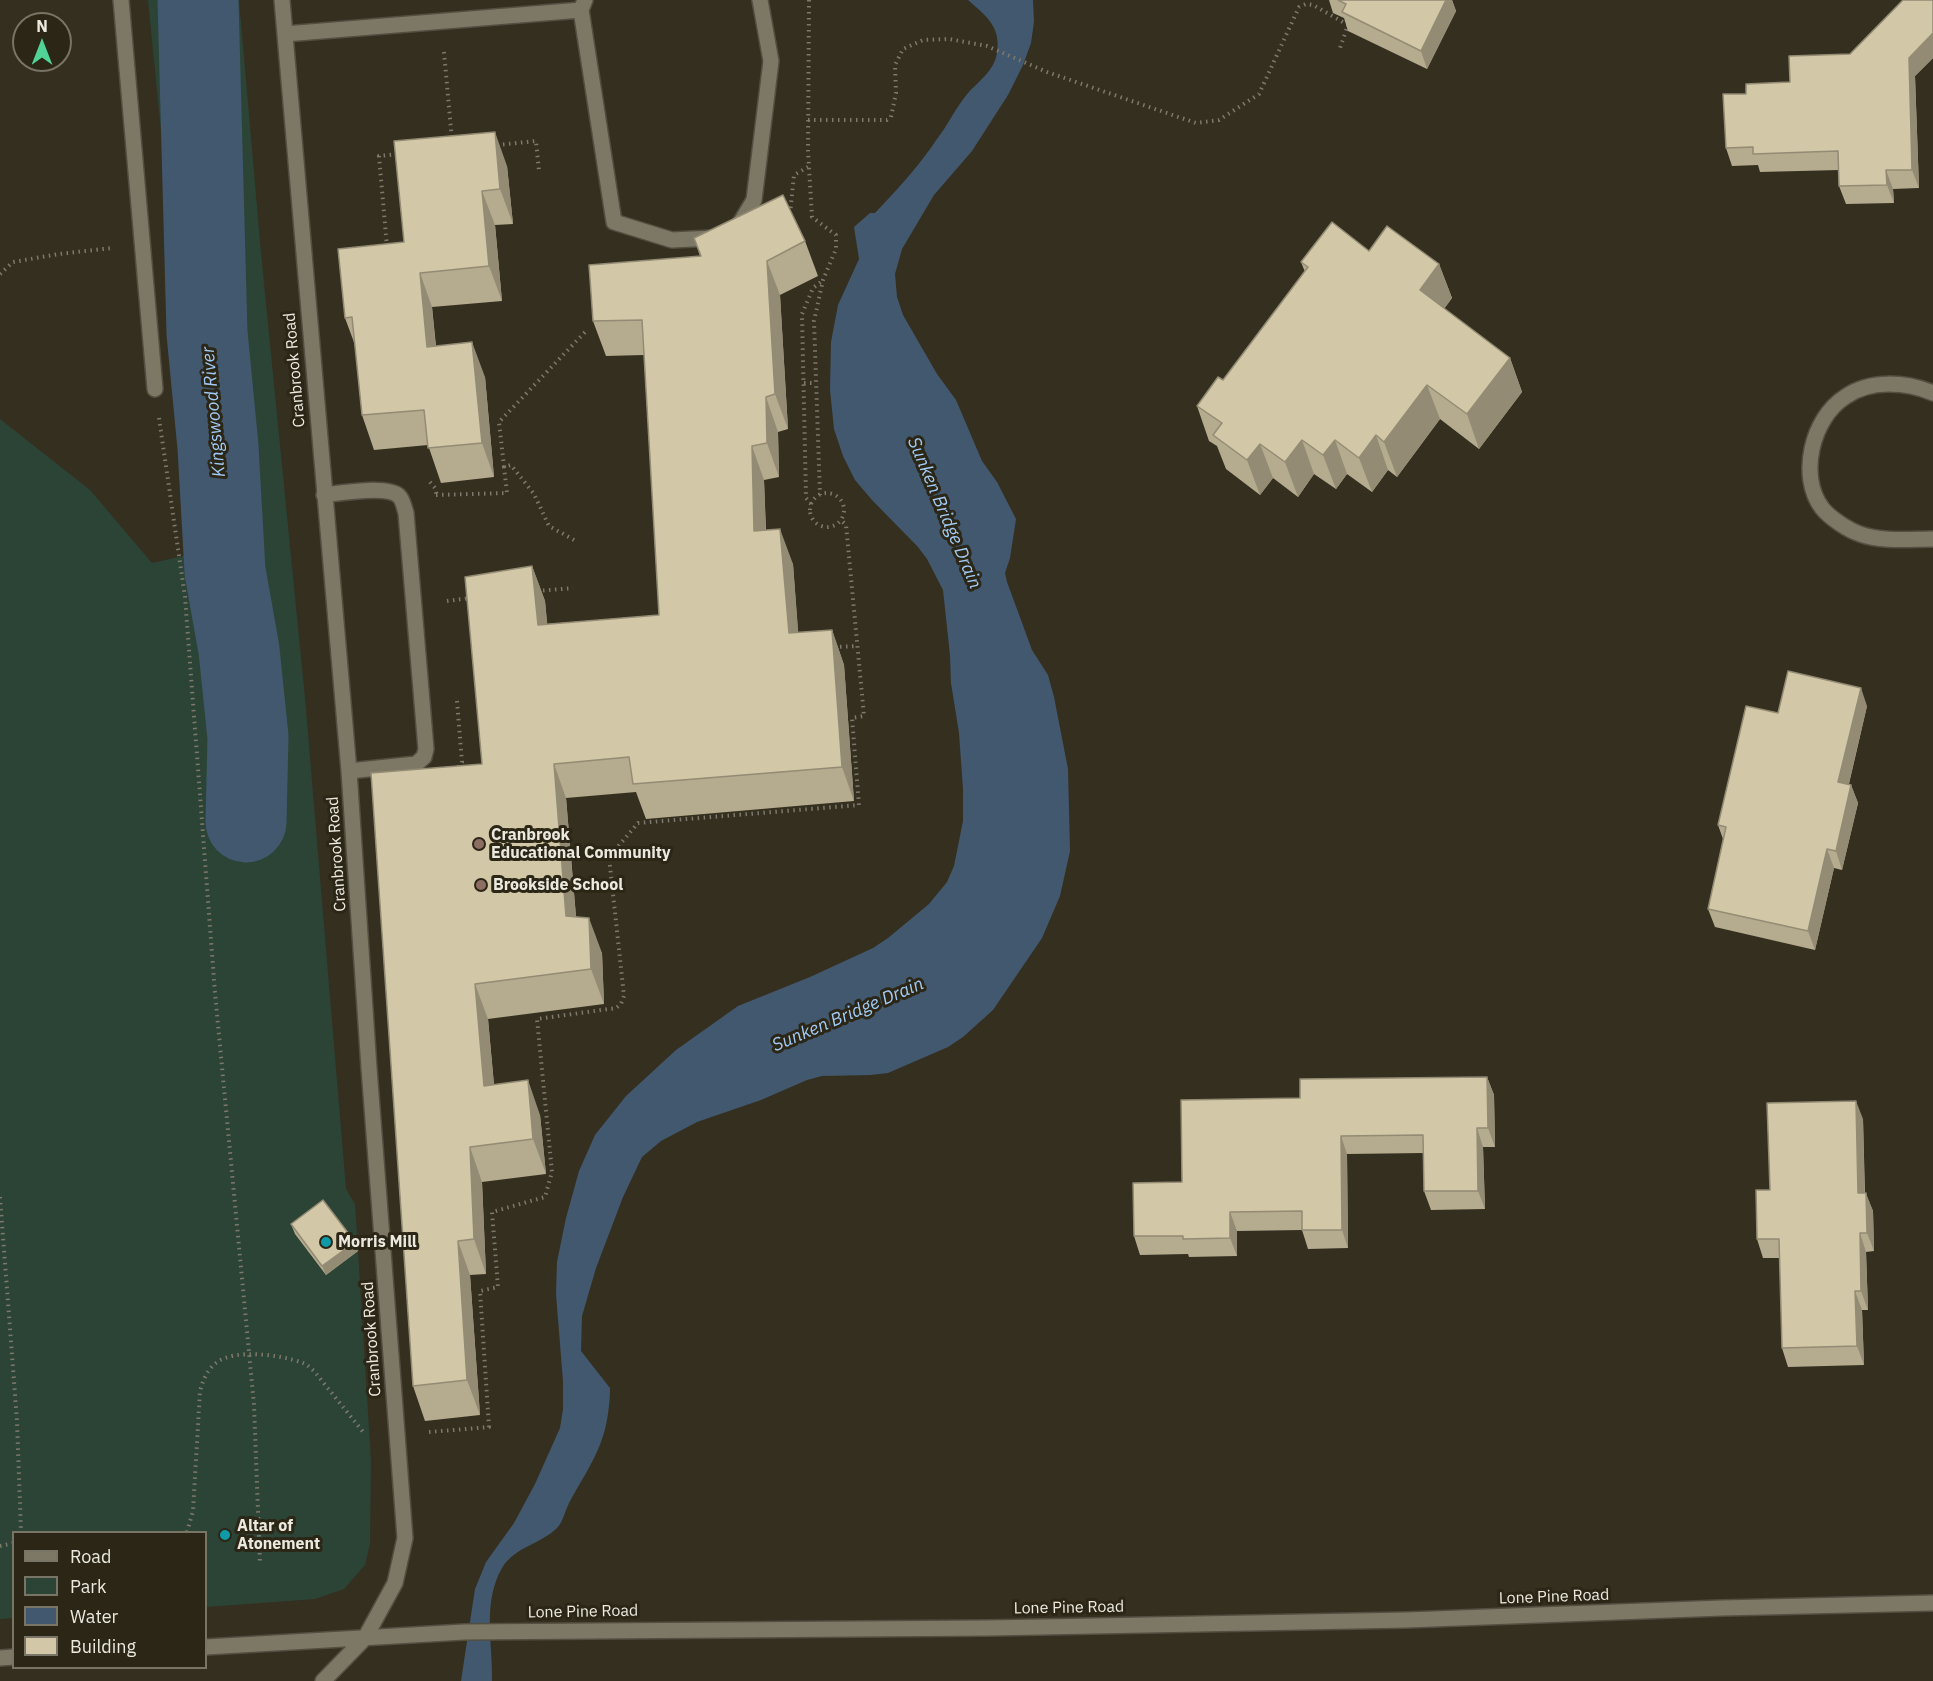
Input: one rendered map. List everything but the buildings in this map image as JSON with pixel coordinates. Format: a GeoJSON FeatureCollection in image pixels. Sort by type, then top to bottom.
{"type":"FeatureCollection","features":[{"type":"Feature","properties":{"kind":"street"},"geometry":{"type":"LineString","coordinates":[[121,0],[155,389]]}},
{"type":"Feature","properties":{"kind":"street","name":"Cranbrook Road"},"geometry":{"type":"LineString","coordinates":[[282,0],[349,771],[368,1056],[405,1538],[395,1583],[365,1638],[322,1681]]}},
{"type":"Feature","properties":{"kind":"street"},"geometry":{"type":"LineString","coordinates":[[285,34],[441,22],[539,7],[583,5],[614,222],[672,240],[731,237],[754,200],[770,72],[771,61],[760,0]]}},
{"type":"Feature","properties":{"kind":"street"},"geometry":{"type":"LineString","coordinates":[[1933,393],[1916,386],[1886,384],[1864,388],[1844,397],[1828,413],[1820,428],[1811,457],[1811,474],[1822,508],[1839,522],[1860,534],[1890,539],[1933,539]]}},
{"type":"Feature","properties":{"kind":"street"},"geometry":{"type":"LineString","coordinates":[[324,495],[389,491],[398,495],[404,503],[406,513],[426,749],[424,757],[416,764],[349,771]]}},
{"type":"Feature","properties":{"kind":"street","name":"Lone Pine Road"},"geometry":{"type":"LineString","coordinates":[[207,1647],[464,1632],[989,1628],[1407,1620],[1722,1608],[1933,1603]]}},
{"type":"Feature","properties":{"kind":"path"},"geometry":{"type":"LineString","coordinates":[[809,0],[808,166],[812,217],[837,234],[837,249],[823,280],[814,321],[820,495]]}},
{"type":"Feature","properties":{"kind":"path"},"geometry":{"type":"LineString","coordinates":[[808,120],[887,120],[891,117],[896,93],[895,65],[903,49],[923,40],[949,39],[987,46],[1047,72],[1196,123],[1219,120],[1259,94],[1299,8],[1306,4],[1313,5],[1348,25],[1339,51]]}},
{"type":"Feature","properties":{"kind":"path"},"geometry":{"type":"LineString","coordinates":[[441,22],[452,150]]}},
{"type":"Feature","properties":{"kind":"path"},"geometry":{"type":"LineString","coordinates":[[488,146],[536,141],[539,171]]}},
{"type":"Feature","properties":{"kind":"path"},"geometry":{"type":"LineString","coordinates":[[387,247],[379,156],[410,153]]}},
{"type":"Feature","properties":{"kind":"path"},"geometry":{"type":"LineString","coordinates":[[789,218],[794,175],[808,166]]}},
{"type":"Feature","properties":{"kind":"path"},"geometry":{"type":"LineString","coordinates":[[0,274],[13,262],[142,244]]}},
{"type":"Feature","properties":{"kind":"path"},"geometry":{"type":"LineString","coordinates":[[811,504],[820,495],[829,492],[839,498],[844,507],[844,513],[838,522],[828,527],[817,524],[811,515],[811,504],[807,498],[802,314],[813,288],[823,280]]}},
{"type":"Feature","properties":{"kind":"path"},"geometry":{"type":"LineString","coordinates":[[436,495],[507,493],[499,423],[586,331]]}},
{"type":"Feature","properties":{"kind":"path"},"geometry":{"type":"LineString","coordinates":[[804,383],[816,383]]}},
{"type":"Feature","properties":{"kind":"path"},"geometry":{"type":"LineString","coordinates":[[155,389],[185,597],[215,993],[254,1405],[260,1564]]}},
{"type":"Feature","properties":{"kind":"path"},"geometry":{"type":"LineString","coordinates":[[504,467],[511,465],[534,494],[549,526],[576,541]]}},
{"type":"Feature","properties":{"kind":"path"},"geometry":{"type":"LineString","coordinates":[[429,1431],[489,1427],[480,1291],[498,1287],[492,1212],[545,1197],[552,1172],[537,1019],[616,1008],[621,1004],[624,996],[609,857],[638,823],[859,805],[852,718],[864,716],[846,525],[840,519]]}},
{"type":"Feature","properties":{"kind":"path"},"geometry":{"type":"LineString","coordinates":[[527,592],[573,588]]}},
{"type":"Feature","properties":{"kind":"path"},"geometry":{"type":"LineString","coordinates":[[447,601],[481,597]]}},
{"type":"Feature","properties":{"kind":"path"},"geometry":{"type":"LineString","coordinates":[[823,648],[857,646]]}},
{"type":"Feature","properties":{"kind":"path"},"geometry":{"type":"LineString","coordinates":[[0,1197],[17,1421],[21,1531]]}},
{"type":"Feature","properties":{"kind":"path"},"geometry":{"type":"LineString","coordinates":[[188,1531],[193,1511],[198,1407],[204,1377],[217,1362],[235,1355],[249,1354],[305,1363],[362,1431]]}},
{"type":"Feature","properties":{"kind":"green space"},"geometry":{"type":"Polygon","coordinates":[[[148,0],[239,0],[261,253],[305,698],[346,1189],[355,1204],[371,1461],[370,1544],[365,1565],[344,1589],[315,1599],[207,1607],[207,1531],[12,1531],[12,1618],[0,1619],[0,419],[90,490],[152,563],[196,553],[170,261],[169,212],[148,0]]]}},
{"type":"Feature","properties":{"kind":"water","name":"Sunken Bridge Drain"},"geometry":{"type":"Polygon","coordinates":[[[968,0],[1033,0],[1034,22],[1031,43],[1008,95],[972,151],[934,195],[902,249],[895,274],[897,297],[903,315],[937,374],[956,400],[982,461],[997,482],[1016,519],[1010,558],[1005,573],[1032,650],[1048,675],[1068,769],[1070,851],[1060,896],[1042,938],[993,1010],[963,1037],[948,1047],[888,1073],[822,1076],[807,1080],[761,1100],[697,1122],[661,1141],[642,1157],[623,1197],[596,1268],[582,1316],[581,1351],[610,1388],[608,1415],[601,1442],[559,1526],[513,1555],[502,1568],[496,1581],[490,1609],[492,1681],[461,1681],[475,1589],[486,1562],[514,1523],[535,1484],[560,1428],[563,1381],[556,1294],[557,1262],[579,1171],[595,1135],[626,1096],[676,1050],[738,1006],[873,948],[929,904],[947,882],[954,866],[963,821],[963,789],[943,590],[918,547],[855,480],[843,456],[834,429],[830,390],[831,342],[838,305],[859,259],[854,227],[870,213],[875,213],[908,178],[964,98],[993,65],[997,53],[997,36],[991,22],[968,0]]]}},
{"type":"Feature","properties":{"kind":"waterway","name":"Kingswood River"},"geometry":{"type":"LineString","coordinates":[[198,0],[207,333],[218,447],[225,571],[239,650],[248,737],[246,822]]}},
{"type":"Feature","properties":{"kind":"place","name":"Cranbrook Educational Community"},"geometry":{"type":"Point","coordinates":[479,844]}},
{"type":"Feature","properties":{"kind":"place","name":"Brookside School"},"geometry":{"type":"Point","coordinates":[481,885]}},
{"type":"Feature","properties":{"kind":"place","name":"Morris Mill"},"geometry":{"type":"Point","coordinates":[326,1242]}},
{"type":"Feature","properties":{"kind":"place","name":"Altar of Atonement"},"geometry":{"type":"Point","coordinates":[225,1535]}}]}
